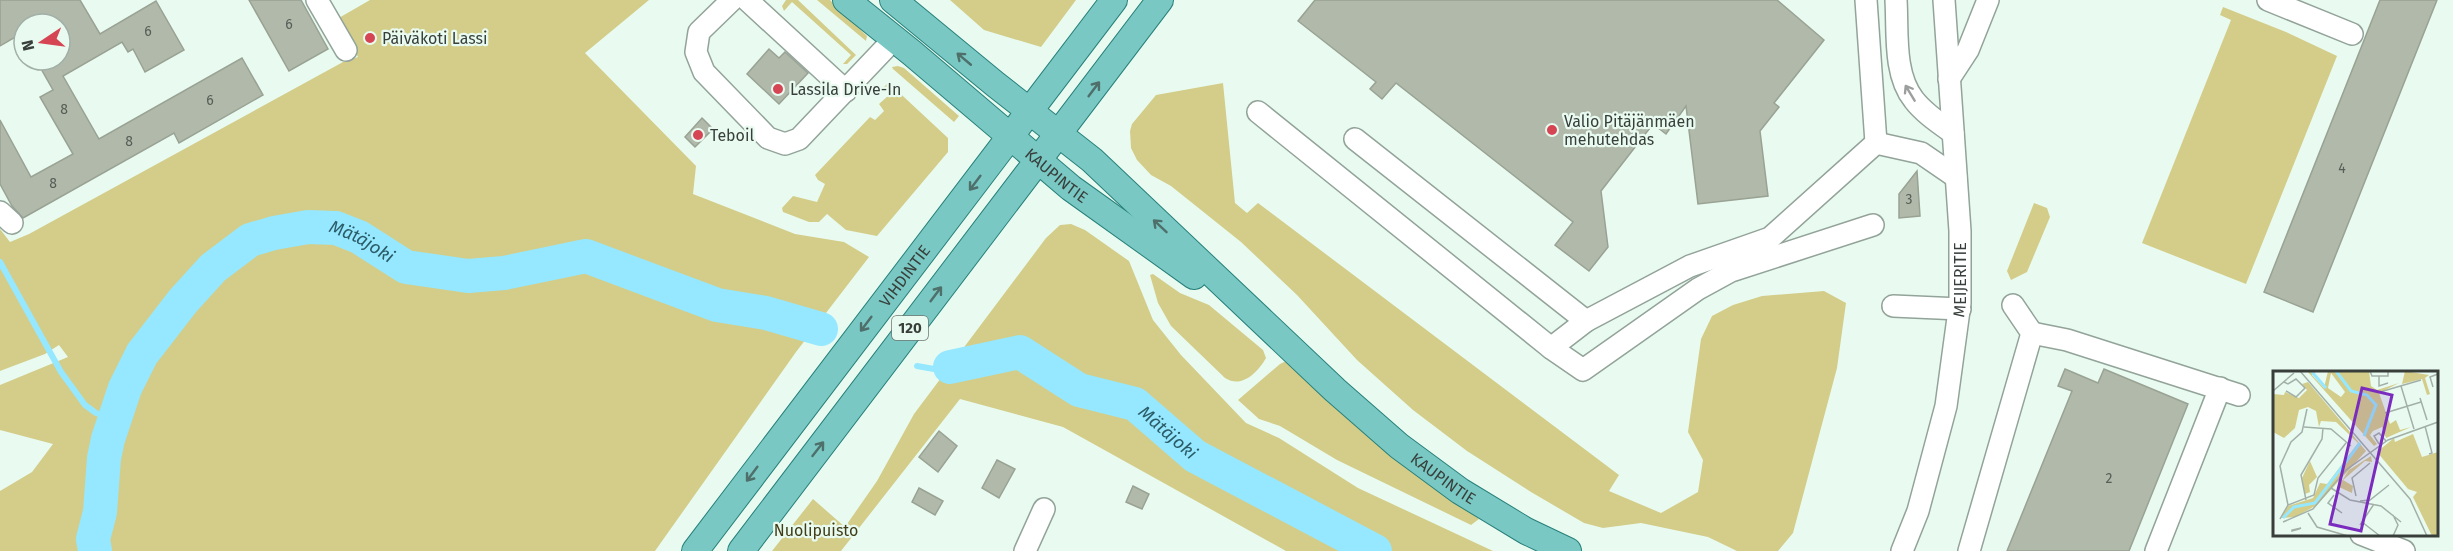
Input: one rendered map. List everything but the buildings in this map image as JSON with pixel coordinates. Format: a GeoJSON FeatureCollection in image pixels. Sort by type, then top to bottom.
{"type":"FeatureCollection","features":[{"type":"Feature","properties":{"kind":"main road","name":"KAUPINTIE"},"geometry":{"type":"LineString","coordinates":[[846,0],[1071,188],[1280,337]]}},
{"type":"Feature","properties":{"kind":"main road","name":"KAUPINTIE"},"geometry":{"type":"LineString","coordinates":[[893,0],[1058,135],[1092,160],[1351,404],[1399,446],[1460,491],[1526,531],[1568,551]]}},
{"type":"Feature","properties":{"kind":"main road","name":"VIHDINTIE"},"geometry":{"type":"LineString","coordinates":[[695,551],[1114,0]]}},
{"type":"Feature","properties":{"kind":"main road","name":"120"},"geometry":{"type":"LineString","coordinates":[[741,551],[1160,0]]}},
{"type":"Feature","properties":{"kind":"street"},"geometry":{"type":"LineString","coordinates":[[317,0],[346,50]]}},
{"type":"Feature","properties":{"kind":"street"},"geometry":{"type":"LineString","coordinates":[[732,0],[699,32],[696,52],[704,72],[768,138],[784,144],[799,139],[894,39]]}},
{"type":"Feature","properties":{"kind":"street"},"geometry":{"type":"LineString","coordinates":[[747,0],[846,91]]}},
{"type":"Feature","properties":{"kind":"street"},"geometry":{"type":"LineString","coordinates":[[1866,0],[1876,143]]}},
{"type":"Feature","properties":{"kind":"street"},"geometry":{"type":"LineString","coordinates":[[1896,0],[1900,71],[1905,84],[1912,98],[1922,109],[1953,133]]}},
{"type":"Feature","properties":{"kind":"street","name":"MEIJERITIE"},"geometry":{"type":"LineString","coordinates":[[1902,551],[1918,511],[1946,406],[1962,270],[1944,0]]}},
{"type":"Feature","properties":{"kind":"street"},"geometry":{"type":"LineString","coordinates":[[1949,79],[1968,50],[1988,0]]}},
{"type":"Feature","properties":{"kind":"street"},"geometry":{"type":"LineString","coordinates":[[2268,0],[2299,6],[2352,33]]}},
{"type":"Feature","properties":{"kind":"street"},"geometry":{"type":"LineString","coordinates":[[1258,112],[1551,348],[1583,370],[1698,290],[1731,271],[1874,225]]}},
{"type":"Feature","properties":{"kind":"street"},"geometry":{"type":"LineString","coordinates":[[1355,139],[1586,321]]}},
{"type":"Feature","properties":{"kind":"street"},"geometry":{"type":"LineString","coordinates":[[1876,143],[1921,153],[1956,177]]}},
{"type":"Feature","properties":{"kind":"street"},"geometry":{"type":"LineString","coordinates":[[1551,348],[1586,321],[1690,266],[1770,238],[1876,143]]}},
{"type":"Feature","properties":{"kind":"street"},"geometry":{"type":"LineString","coordinates":[[2013,305],[2032,333],[2067,340],[2229,392],[2156,551]]}},
{"type":"Feature","properties":{"kind":"street"},"geometry":{"type":"LineString","coordinates":[[1893,306],[1959,309]]}},
{"type":"Feature","properties":{"kind":"street"},"geometry":{"type":"LineString","coordinates":[[1969,551],[2032,333]]}},
{"type":"Feature","properties":{"kind":"street"},"geometry":{"type":"LineString","coordinates":[[1025,551],[1044,509]]}},
{"type":"Feature","properties":{"kind":"street"},"geometry":{"type":"LineString","coordinates":[[2366,536],[2404,551]]}},
{"type":"Feature","properties":{"kind":"green space"},"geometry":{"type":"Polygon","coordinates":[[[370,0],[649,0],[585,53],[696,166],[693,194],[795,234],[844,242],[869,257],[796,352],[655,551],[0,551],[0,491],[32,472],[53,444],[0,430],[0,385],[68,357],[59,345],[45,354],[0,371],[0,229],[10,242],[29,234],[343,62],[358,57],[337,19],[370,0]]]}},
{"type":"Feature","properties":{"kind":"green space"},"geometry":{"type":"Polygon","coordinates":[[[786,0],[798,0],[856,55],[847,64],[843,64],[851,55],[792,2],[784,11],[782,6],[786,0]]]}},
{"type":"Feature","properties":{"kind":"green space"},"geometry":{"type":"Polygon","coordinates":[[[817,0],[830,0],[867,36],[866,41],[817,0]]]}},
{"type":"Feature","properties":{"kind":"green space"},"geometry":{"type":"Polygon","coordinates":[[[950,0],[1076,0],[1041,47],[984,30],[950,0]]]}},
{"type":"Feature","properties":{"kind":"green space"},"geometry":{"type":"Polygon","coordinates":[[[2223,7],[2286,32],[2337,56],[2246,284],[2142,243],[2231,20],[2220,15],[2223,7]]]}},
{"type":"Feature","properties":{"kind":"green space"},"geometry":{"type":"Polygon","coordinates":[[[892,67],[904,68],[959,116],[954,122],[892,67]]]}},
{"type":"Feature","properties":{"kind":"green space"},"geometry":{"type":"Polygon","coordinates":[[[1223,83],[1235,203],[1247,213],[1258,203],[1619,475],[1609,491],[1661,513],[1698,492],[1703,460],[1688,432],[1701,339],[1712,316],[1733,305],[1762,296],[1824,291],[1846,303],[1837,368],[1793,533],[1778,551],[1737,551],[1708,537],[1641,523],[1603,528],[1584,523],[1467,451],[1413,410],[1357,360],[1297,295],[1241,242],[1171,186],[1151,175],[1137,160],[1131,148],[1132,124],[1156,95],[1223,83]]]}},
{"type":"Feature","properties":{"kind":"green space"},"geometry":{"type":"Polygon","coordinates":[[[890,84],[948,138],[948,152],[877,236],[846,230],[827,214],[819,222],[809,222],[783,212],[782,208],[793,196],[817,202],[825,184],[815,175],[870,117],[875,120],[884,111],[879,104],[889,95],[883,88],[890,84]]]}},
{"type":"Feature","properties":{"kind":"green space"},"geometry":{"type":"Polygon","coordinates":[[[2034,203],[2047,208],[2050,217],[2027,272],[2011,280],[2007,271],[2034,203]]]}},
{"type":"Feature","properties":{"kind":"green space","name":"Nuolipuisto"},"geometry":{"type":"Polygon","coordinates":[[[1071,224],[1085,230],[1129,261],[1153,320],[1181,355],[1246,423],[1279,438],[1358,488],[1493,551],[1286,551],[1063,427],[960,399],[841,551],[772,551],[813,499],[845,527],[877,481],[914,414],[1046,238],[1060,225],[1071,224]]]}},
{"type":"Feature","properties":{"kind":"green space"},"geometry":{"type":"Polygon","coordinates":[[[1153,274],[1180,293],[1209,305],[1263,350],[1266,358],[1259,369],[1243,380],[1231,381],[1225,378],[1171,326],[1158,303],[1150,275],[1153,274]]]}},
{"type":"Feature","properties":{"kind":"green space"},"geometry":{"type":"Polygon","coordinates":[[[1286,361],[1359,428],[1407,467],[1479,519],[1471,525],[1337,460],[1280,426],[1259,419],[1238,400],[1286,361]]]}},
{"type":"Feature","properties":{"kind":"waterway","name":"Mätäjoki"},"geometry":{"type":"LineString","coordinates":[[95,551],[93,539],[100,512],[104,458],[125,388],[142,354],[183,301],[213,268],[250,240],[308,227],[336,228],[359,237],[406,267],[468,276],[504,273],[586,256],[717,305],[766,313],[821,329]]}},
{"type":"Feature","properties":{"kind":"waterway"},"geometry":{"type":"LineString","coordinates":[[0,262],[61,372],[85,405],[96,413],[115,419]]}},
{"type":"Feature","properties":{"kind":"waterway","name":"Mätäjoki"},"geometry":{"type":"LineString","coordinates":[[950,367],[1020,352],[1079,390],[1135,404],[1195,456],[1375,551]]}},
{"type":"Feature","properties":{"kind":"waterway","name":"Mätäjoki"},"geometry":{"type":"LineString","coordinates":[[917,366],[934,369],[950,367]]}},
{"type":"Feature","properties":{"kind":"place","name":"Päiväkoti Lassi"},"geometry":{"type":"Point","coordinates":[370,38]}},
{"type":"Feature","properties":{"kind":"place","name":"Lassila Drive-In"},"geometry":{"type":"Point","coordinates":[778,89]}},
{"type":"Feature","properties":{"kind":"place","name":"Valio Pitäjänmäen mehutehdas"},"geometry":{"type":"Point","coordinates":[1552,130]}},
{"type":"Feature","properties":{"kind":"place","name":"Teboil"},"geometry":{"type":"Point","coordinates":[698,135]}}]}
